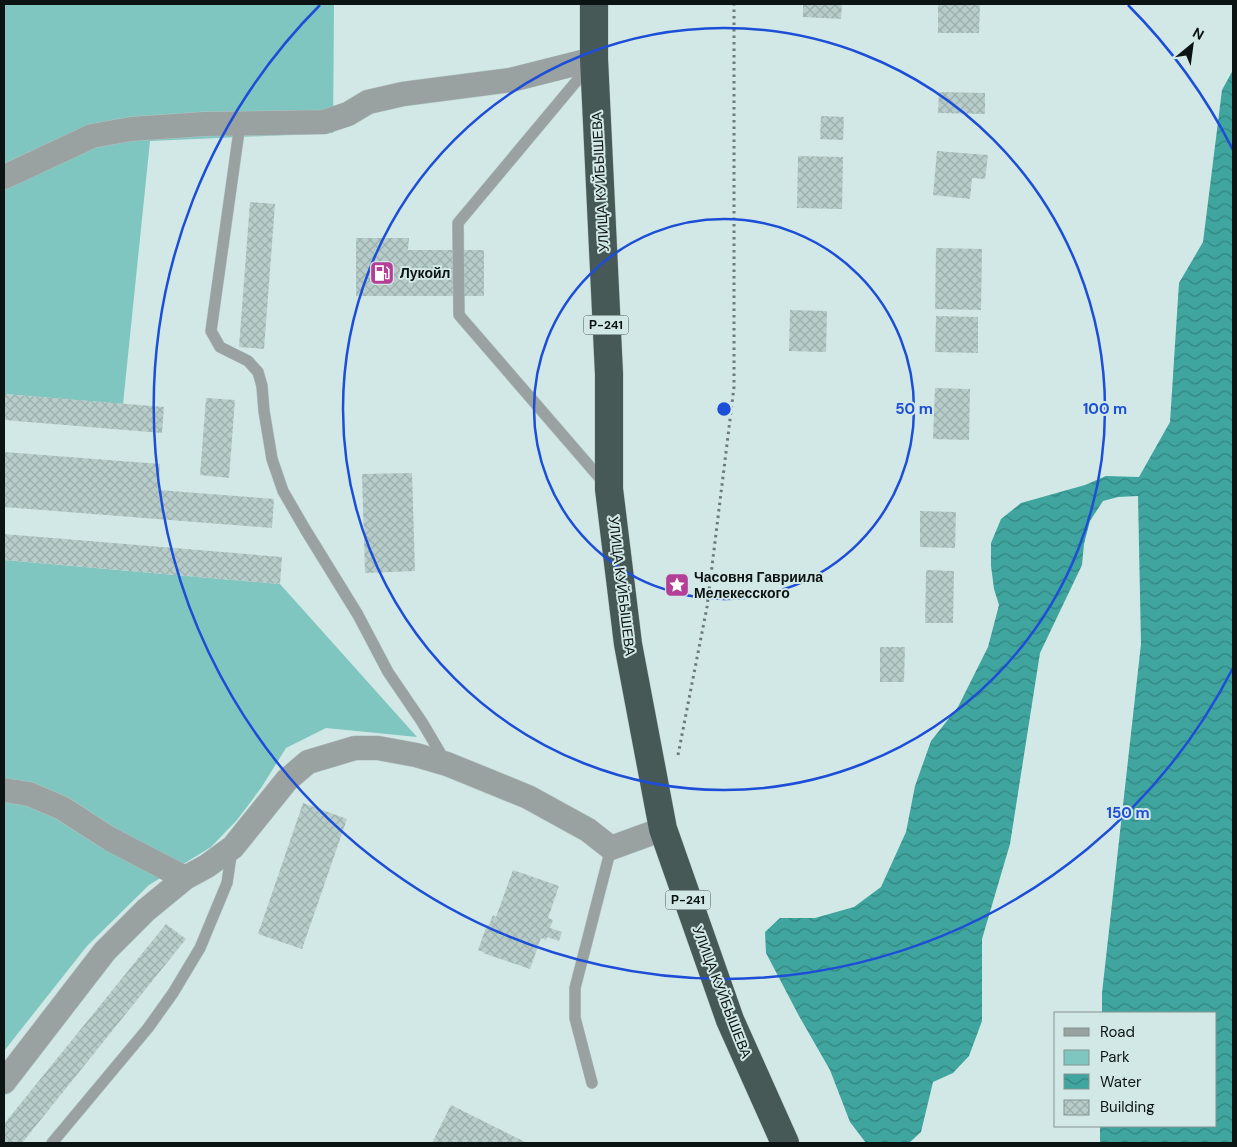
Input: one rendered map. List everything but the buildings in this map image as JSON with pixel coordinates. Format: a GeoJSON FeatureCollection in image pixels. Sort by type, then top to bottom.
{"type":"FeatureCollection","features":[{"type":"Feature","properties":{"kind":"highway","name":"УЛИЦА КУЙБЫШЕВА"},"geometry":{"type":"LineString","coordinates":[[594,4],[594,59],[609,374],[609,489],[628,644],[663,829],[730,1020],[785,1143]]}},
{"type":"Feature","properties":{"kind":"street"},"geometry":{"type":"LineString","coordinates":[[4,177],[92,136],[132,129],[324,122],[348,114],[368,102],[403,94],[510,80],[594,59]]}},
{"type":"Feature","properties":{"kind":"street"},"geometry":{"type":"LineString","coordinates":[[4,1082],[105,951],[146,910],[185,878],[207,866],[233,847],[287,780],[308,762],[355,748],[378,748],[416,755],[447,764],[528,797],[566,816],[611,848],[663,829]]}},
{"type":"Feature","properties":{"kind":"street"},"geometry":{"type":"LineString","coordinates":[[4,790],[29,794],[62,808],[110,838],[185,878]]}},
{"type":"Feature","properties":{"kind":"lane"},"geometry":{"type":"LineString","coordinates":[[594,59],[458,223],[459,315],[609,489]]}},
{"type":"Feature","properties":{"kind":"lane"},"geometry":{"type":"LineString","coordinates":[[240,124],[211,331],[220,348],[248,361],[258,372],[262,386],[264,412],[272,459],[283,490],[358,615],[388,672],[422,722],[447,764]]}},
{"type":"Feature","properties":{"kind":"lane"},"geometry":{"type":"LineString","coordinates":[[52,1143],[148,1028],[173,993],[200,948],[227,883],[233,847]]}},
{"type":"Feature","properties":{"kind":"lane"},"geometry":{"type":"LineString","coordinates":[[592,1083],[575,1018],[575,988],[611,848]]}},
{"type":"Feature","properties":{"kind":"path"},"geometry":{"type":"LineString","coordinates":[[676,761],[707,607],[734,387],[734,4]]}},
{"type":"Feature","properties":{"kind":"green space"},"geometry":{"type":"Polygon","coordinates":[[[4,4],[334,4],[333,133],[150,141],[123,404],[4,394],[4,4]]]}},
{"type":"Feature","properties":{"kind":"green space"},"geometry":{"type":"Polygon","coordinates":[[[4,560],[280,584],[417,737],[326,728],[286,748],[261,788],[237,820],[211,847],[149,885],[87,946],[4,1051],[4,560]]]}},
{"type":"Feature","properties":{"kind":"water"},"geometry":{"type":"Polygon","coordinates":[[[1233,70],[1233,1143],[1100,1143],[1100,1127],[1217,1127],[1217,1012],[1102,1012],[1102,993],[1141,644],[1138,496],[1118,497],[1103,501],[1090,521],[1084,544],[1082,565],[1040,653],[1010,844],[982,939],[982,1021],[969,1056],[953,1073],[933,1082],[921,1132],[909,1143],[866,1143],[850,1122],[830,1070],[766,953],[765,932],[780,918],[815,918],[854,907],[881,887],[906,832],[915,786],[931,741],[958,707],[988,647],[999,605],[994,589],[991,566],[991,543],[1001,519],[1021,503],[1085,485],[1106,476],[1139,477],[1170,422],[1179,283],[1203,242],[1222,90],[1233,70]]]}},
{"type":"Feature","properties":{"kind":"place","name":"Лукойл"},"geometry":{"type":"Point","coordinates":[382,273]}},
{"type":"Feature","properties":{"kind":"place","name":"Часовня Гавриила Мелекесского"},"geometry":{"type":"Point","coordinates":[677,585]}}]}
